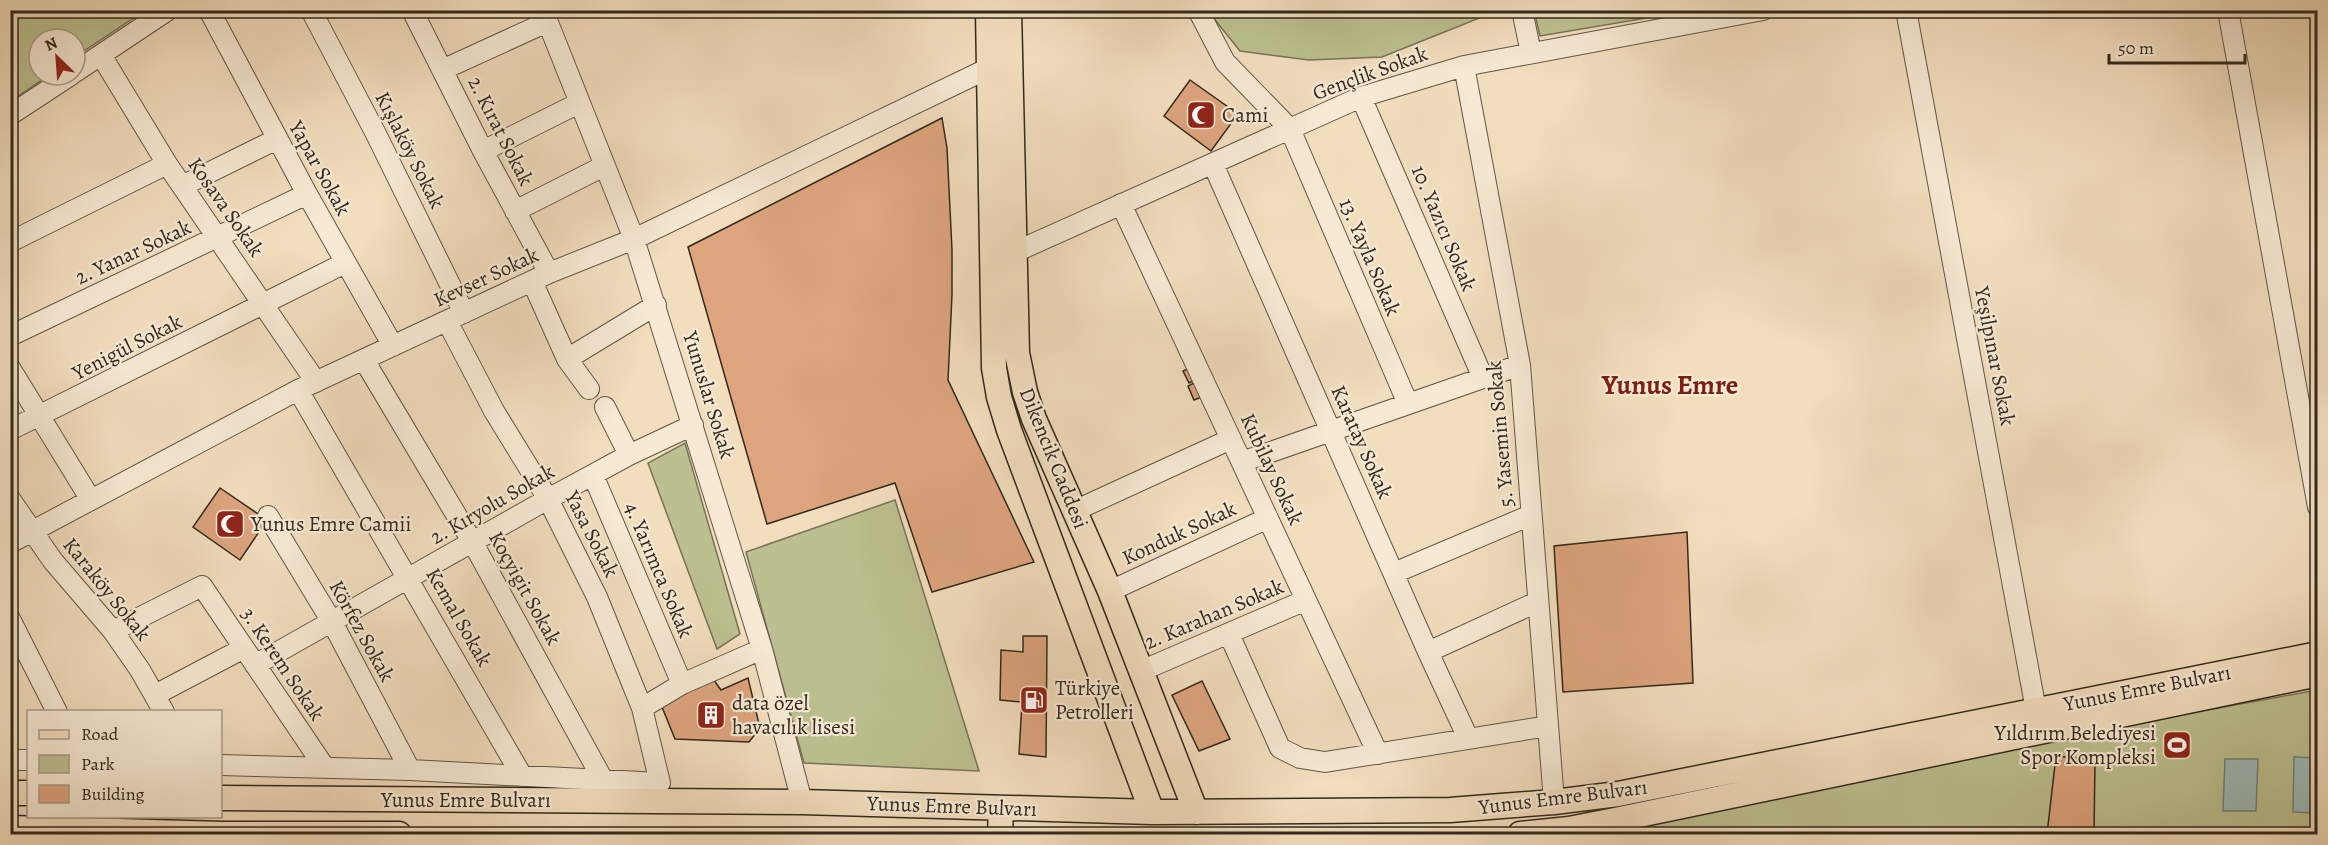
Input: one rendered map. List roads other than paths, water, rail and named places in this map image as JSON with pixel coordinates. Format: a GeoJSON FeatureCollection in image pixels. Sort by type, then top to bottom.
{"type":"FeatureCollection","features":[{"type":"Feature","properties":{"kind":"main road","name":"Dikencik Caddesi"},"geometry":{"type":"LineString","coordinates":[[988,10],[994,368],[999,397],[1009,430],[1152,812]]}},
{"type":"Feature","properties":{"kind":"main road","name":"Dikencik Caddesi"},"geometry":{"type":"LineString","coordinates":[[1009,10],[1017,352],[1025,392],[1034,419],[1110,591],[1196,812]]}},
{"type":"Feature","properties":{"kind":"main road","name":"Yunus Emre Bulvarı"},"geometry":{"type":"LineString","coordinates":[[222,798],[802,802],[1152,812],[1450,810],[1554,802],[1641,790],[2318,654]]}},
{"type":"Feature","properties":{"kind":"main road","name":"Yunus Emre Bulvarı"},"geometry":{"type":"LineString","coordinates":[[1520,834],[1617,827],[2318,674]]}},
{"type":"Feature","properties":{"kind":"main road"},"geometry":{"type":"LineString","coordinates":[[10,793],[27,793]]}},
{"type":"Feature","properties":{"kind":"main road"},"geometry":{"type":"LineString","coordinates":[[1000,834],[1001,808]]}},
{"type":"Feature","properties":{"kind":"main road"},"geometry":{"type":"LineString","coordinates":[[218,818],[224,834]]}},
{"type":"Feature","properties":{"kind":"main road","name":"Yunus Emre Bulvarı"},"geometry":{"type":"LineString","coordinates":[[10,828],[224,834],[399,834]]}},
{"type":"Feature","properties":{"kind":"street"},"geometry":{"type":"LineString","coordinates":[[87,64],[168,10]]}},
{"type":"Feature","properties":{"kind":"street","name":"Yapar Sokak"},"geometry":{"type":"LineString","coordinates":[[209,10],[277,140],[393,346]]}},
{"type":"Feature","properties":{"kind":"street","name":"Kışlaköy Sokak"},"geometry":{"type":"LineString","coordinates":[[311,10],[376,134],[456,317]]}},
{"type":"Feature","properties":{"kind":"street","name":"2. Kırat Sokak"},"geometry":{"type":"LineString","coordinates":[[412,10],[515,210],[541,277],[567,359],[589,389]]}},
{"type":"Feature","properties":{"kind":"street"},"geometry":{"type":"LineString","coordinates":[[1198,10],[1225,62],[1290,129]]}},
{"type":"Feature","properties":{"kind":"street"},"geometry":{"type":"LineString","coordinates":[[1522,10],[1531,53]]}},
{"type":"Feature","properties":{"kind":"street","name":"Gençlik Sokak"},"geometry":{"type":"LineString","coordinates":[[1015,252],[1361,97],[1464,66],[1763,10]]}},
{"type":"Feature","properties":{"kind":"street","name":"Yeşilpınar Sokak"},"geometry":{"type":"LineString","coordinates":[[1906,10],[2036,710]]}},
{"type":"Feature","properties":{"kind":"street"},"geometry":{"type":"LineString","coordinates":[[2228,10],[2318,507]]}},
{"type":"Feature","properties":{"kind":"street"},"geometry":{"type":"LineString","coordinates":[[442,70],[545,16]]}},
{"type":"Feature","properties":{"kind":"street","name":"Yunuslar Sokak"},"geometry":{"type":"LineString","coordinates":[[545,16],[634,239],[656,304],[762,649],[802,802]]}},
{"type":"Feature","properties":{"kind":"street","name":"Kosava Sokak"},"geometry":{"type":"LineString","coordinates":[[101,55],[167,164],[264,305],[307,386]]}},
{"type":"Feature","properties":{"kind":"street","name":"5. Yasemin Sokak"},"geometry":{"type":"LineString","coordinates":[[1464,66],[1520,365],[1554,802]]}},
{"type":"Feature","properties":{"kind":"street","name":"Kevser Sokak"},"geometry":{"type":"LineString","coordinates":[[10,543],[307,386],[541,277],[634,239],[989,68]]}},
{"type":"Feature","properties":{"kind":"street"},"geometry":{"type":"LineString","coordinates":[[10,115],[53,87]]}},
{"type":"Feature","properties":{"kind":"street","name":"10. Yazıcı Sokak"},"geometry":{"type":"LineString","coordinates":[[1361,97],[1483,378]]}},
{"type":"Feature","properties":{"kind":"street"},"geometry":{"type":"LineString","coordinates":[[483,151],[579,103]]}},
{"type":"Feature","properties":{"kind":"street","name":"13. Yayla Sokak"},"geometry":{"type":"LineString","coordinates":[[1290,129],[1408,404]]}},
{"type":"Feature","properties":{"kind":"street"},"geometry":{"type":"LineString","coordinates":[[182,186],[277,140]]}},
{"type":"Feature","properties":{"kind":"street"},"geometry":{"type":"LineString","coordinates":[[10,242],[167,164]]}},
{"type":"Feature","properties":{"kind":"street","name":"Karatay Sokak"},"geometry":{"type":"LineString","coordinates":[[1213,164],[1468,738]]}},
{"type":"Feature","properties":{"kind":"street"},"geometry":{"type":"LineString","coordinates":[[515,210],[604,166]]}},
{"type":"Feature","properties":{"kind":"street","name":"2. Yanar Sokak"},"geometry":{"type":"LineString","coordinates":[[10,336],[307,194]]}},
{"type":"Feature","properties":{"kind":"street","name":"Kubilay Sokak"},"geometry":{"type":"LineString","coordinates":[[1121,204],[1378,754]]}},
{"type":"Feature","properties":{"kind":"street","name":"Yenigül Sokak"},"geometry":{"type":"LineString","coordinates":[[10,430],[345,264]]}},
{"type":"Feature","properties":{"kind":"street"},"geometry":{"type":"LineString","coordinates":[[567,359],[656,304]]}},
{"type":"Feature","properties":{"kind":"street","name":"Yasa Sokak"},"geometry":{"type":"LineString","coordinates":[[456,317],[494,411],[548,499],[597,597],[642,708],[660,783],[603,780]]}},
{"type":"Feature","properties":{"kind":"street","name":"Koçyigit Sokak"},"geometry":{"type":"LineString","coordinates":[[364,360],[473,543],[603,780]]}},
{"type":"Feature","properties":{"kind":"street"},"geometry":{"type":"LineString","coordinates":[[1242,462],[1520,365]]}},
{"type":"Feature","properties":{"kind":"street"},"geometry":{"type":"LineString","coordinates":[[10,368],[91,500]]}},
{"type":"Feature","properties":{"kind":"street","name":"Kemal Sokak"},"geometry":{"type":"LineString","coordinates":[[307,386],[337,460],[409,578],[522,776]]}},
{"type":"Feature","properties":{"kind":"street"},"geometry":{"type":"LineString","coordinates":[[605,407],[629,455]]}},
{"type":"Feature","properties":{"kind":"street","name":"2. Kıryolu Sokak"},"geometry":{"type":"LineString","coordinates":[[255,665],[548,499],[629,455],[693,425]]}},
{"type":"Feature","properties":{"kind":"street"},"geometry":{"type":"LineString","coordinates":[[1074,511],[1231,439]]}},
{"type":"Feature","properties":{"kind":"street","name":"4. Yarımca Sokak"},"geometry":{"type":"LineString","coordinates":[[593,475],[682,684]]}},
{"type":"Feature","properties":{"kind":"street","name":"Karaköy Sokak"},"geometry":{"type":"LineString","coordinates":[[10,499],[53,561],[113,631],[159,703]]}},
{"type":"Feature","properties":{"kind":"street"},"geometry":{"type":"LineString","coordinates":[[1394,573],[1531,515]]}},
{"type":"Feature","properties":{"kind":"street","name":"Körfez Sokak"},"geometry":{"type":"LineString","coordinates":[[268,516],[332,622],[410,770]]}},
{"type":"Feature","properties":{"kind":"street","name":"Konduk Sokak"},"geometry":{"type":"LineString","coordinates":[[1110,591],[1268,518]]}},
{"type":"Feature","properties":{"kind":"street","name":"3. Kerem Sokak"},"geometry":{"type":"LineString","coordinates":[[113,631],[202,586],[325,768]]}},
{"type":"Feature","properties":{"kind":"street","name":"2. Karahan Sokak"},"geometry":{"type":"LineString","coordinates":[[1141,671],[1306,600]]}},
{"type":"Feature","properties":{"kind":"street"},"geometry":{"type":"LineString","coordinates":[[1428,652],[1537,602]]}},
{"type":"Feature","properties":{"kind":"street"},"geometry":{"type":"LineString","coordinates":[[10,619],[56,710]]}},
{"type":"Feature","properties":{"kind":"street"},"geometry":{"type":"LineString","coordinates":[[1229,634],[1280,748],[1300,758],[1325,762],[1548,726]]}},
{"type":"Feature","properties":{"kind":"street"},"geometry":{"type":"LineString","coordinates":[[159,703],[244,648]]}},
{"type":"Feature","properties":{"kind":"street"},"geometry":{"type":"LineString","coordinates":[[642,708],[682,684],[762,649]]}},
{"type":"Feature","properties":{"kind":"street"},"geometry":{"type":"LineString","coordinates":[[10,760],[27,760]]}},
{"type":"Feature","properties":{"kind":"street"},"geometry":{"type":"LineString","coordinates":[[222,765],[410,770],[603,780]]}},
{"type":"Feature","properties":{"kind":"water"},"geometry":{"type":"Polygon","coordinates":[[[2294,757],[2317,758],[2317,813],[2293,812],[2294,757]]]}},
{"type":"Feature","properties":{"kind":"water"},"geometry":{"type":"Polygon","coordinates":[[[2225,759],[2258,759],[2256,811],[2223,811],[2225,759]]]}},
{"type":"Feature","properties":{"kind":"place","name":"Cami"},"geometry":{"type":"Point","coordinates":[1201,115]}},
{"type":"Feature","properties":{"kind":"place","name":"Yunus Emre Camii"},"geometry":{"type":"Point","coordinates":[230,524]}},
{"type":"Feature","properties":{"kind":"place","name":"Türkiye Petrolleri"},"geometry":{"type":"Point","coordinates":[1034,700]}},
{"type":"Feature","properties":{"kind":"place","name":"data özel havacılık lisesi"},"geometry":{"type":"Point","coordinates":[711,715]}},
{"type":"Feature","properties":{"kind":"place","name":"Yıldırım Belediyesi Spor Kompleksi"},"geometry":{"type":"Point","coordinates":[2177,745]}},
{"type":"Feature","properties":{"kind":"district","name":"Yunus Emre"},"geometry":{"type":"Point","coordinates":[1670,385]}}]}
